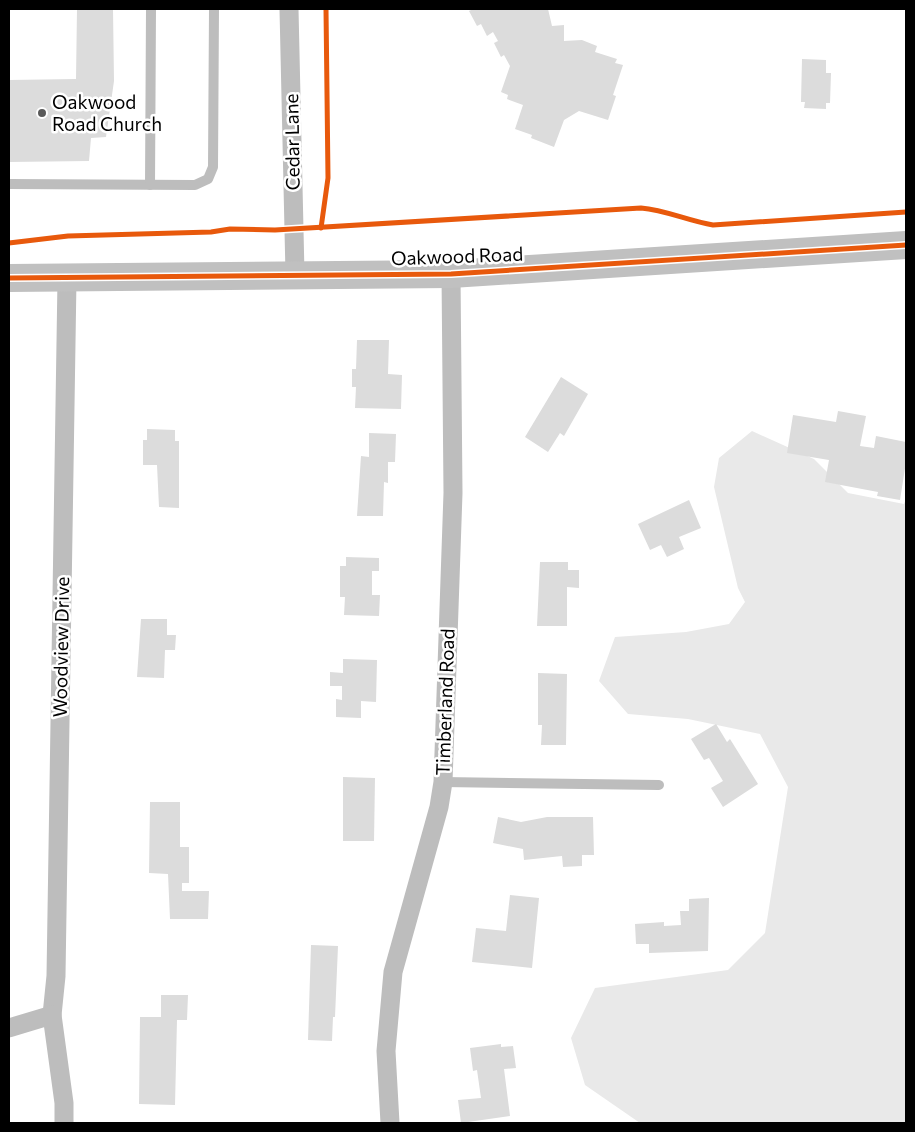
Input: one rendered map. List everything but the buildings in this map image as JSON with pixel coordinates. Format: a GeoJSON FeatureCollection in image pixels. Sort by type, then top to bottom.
{"type":"FeatureCollection","features":[{"type":"Feature","properties":{"kind":"street","name":"Cedar Lane"},"geometry":{"type":"LineString","coordinates":[[288,9],[295,274]]}},
{"type":"Feature","properties":{"kind":"street","name":"Oakwood Road"},"geometry":{"type":"LineString","coordinates":[[9,278],[67,279],[295,274],[451,274],[906,245]]}},
{"type":"Feature","properties":{"kind":"street","name":"Timberland Road"},"geometry":{"type":"LineString","coordinates":[[390,1123],[386,1051],[393,972],[434,825],[443,782],[453,493],[451,274]]}},
{"type":"Feature","properties":{"kind":"street","name":"Woodview Drive"},"geometry":{"type":"LineString","coordinates":[[64,1123],[64,1103],[52,1015],[56,976],[67,279]]}},
{"type":"Feature","properties":{"kind":"street"},"geometry":{"type":"LineString","coordinates":[[9,1028],[52,1015]]}},
{"type":"Feature","properties":{"kind":"lane"},"geometry":{"type":"LineString","coordinates":[[150,185],[151,9]]}},
{"type":"Feature","properties":{"kind":"lane"},"geometry":{"type":"LineString","coordinates":[[9,184],[195,185],[208,179],[213,167],[214,9]]}},
{"type":"Feature","properties":{"kind":"lane"},"geometry":{"type":"LineString","coordinates":[[443,782],[658,785]]}},
{"type":"Feature","properties":{"kind":"shaded area"},"geometry":{"type":"Polygon","coordinates":[[[752,431],[814,459],[848,493],[904,504],[906,499],[906,1123],[640,1123],[585,1085],[571,1038],[595,988],[728,970],[765,933],[788,787],[760,734],[688,719],[628,714],[599,681],[615,637],[686,632],[729,624],[745,602],[738,588],[714,487],[719,458],[752,431]]]}},
{"type":"Feature","properties":{"kind":"cycle path"},"geometry":{"type":"LineString","coordinates":[[321,228],[328,178],[326,9]]}},
{"type":"Feature","properties":{"kind":"cycle path"},"geometry":{"type":"LineString","coordinates":[[9,243],[68,236],[211,232],[230,229],[275,230],[641,208],[713,225],[906,212]]}},
{"type":"Feature","properties":{"kind":"cycle path"},"geometry":{"type":"LineString","coordinates":[[9,278],[451,274],[906,245]]}},
{"type":"Feature","properties":{"kind":"place","name":"Oakwood Road Church"},"geometry":{"type":"Point","coordinates":[42,113]}}]}
